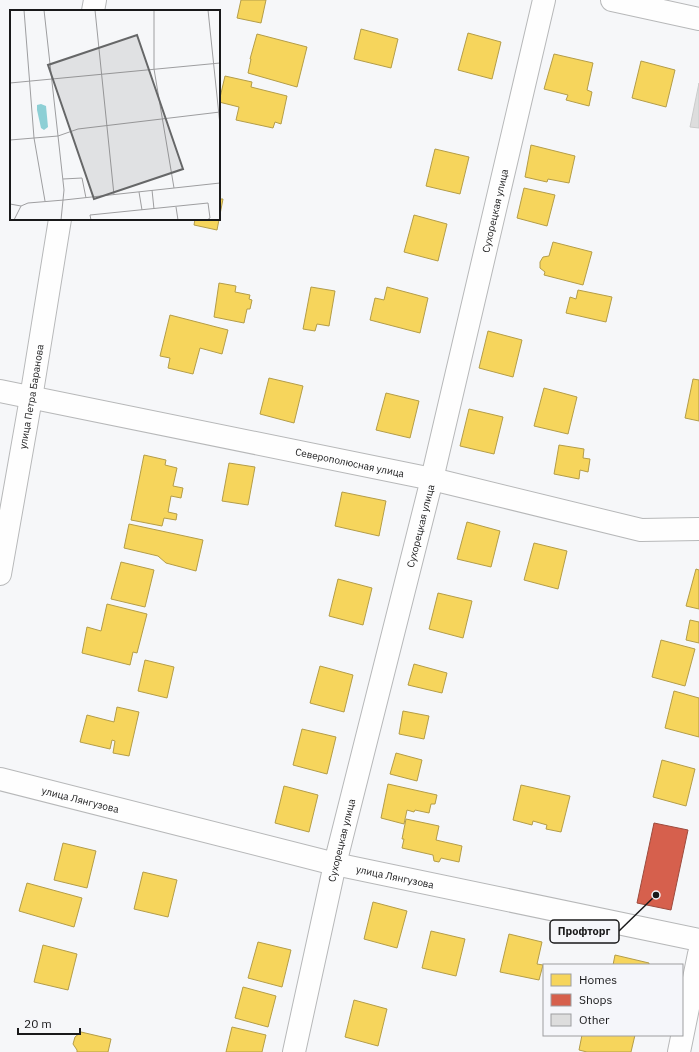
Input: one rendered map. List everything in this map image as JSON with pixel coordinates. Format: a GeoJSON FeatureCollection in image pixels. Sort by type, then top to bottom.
{"type":"FeatureCollection","features":[{"type":"Feature","properties":{"kind":"street"},"geometry":{"type":"LineString","coordinates":[[93,10],[95,0]]}},
{"type":"Feature","properties":{"kind":"street","name":"Сухорецкая улица"},"geometry":{"type":"LineString","coordinates":[[294,1052],[335,864],[432,479],[544,0]]}},
{"type":"Feature","properties":{"kind":"street"},"geometry":{"type":"LineString","coordinates":[[612,0],[699,19]]}},
{"type":"Feature","properties":{"kind":"street","name":"улица Петра Баранова"},"geometry":{"type":"LineString","coordinates":[[0,574],[31,398],[60,220]]}},
{"type":"Feature","properties":{"kind":"street","name":"Северополюсная улица"},"geometry":{"type":"LineString","coordinates":[[0,392],[432,479],[641,530],[699,529]]}},
{"type":"Feature","properties":{"kind":"street","name":"улица Лянгузова"},"geometry":{"type":"LineString","coordinates":[[0,779],[335,864],[699,940]]}},
{"type":"Feature","properties":{"kind":"street"},"geometry":{"type":"LineString","coordinates":[[683,1032],[699,954]]}},
{"type":"Feature","properties":{"kind":"street"},"geometry":{"type":"LineString","coordinates":[[679,1052],[682,1036]]}},
{"type":"Feature","properties":{"kind":"building: Homes"},"geometry":{"type":"Polygon","coordinates":[[[241,0],[266,0],[261,23],[237,18],[241,0]]]}},
{"type":"Feature","properties":{"kind":"building: Homes"},"geometry":{"type":"Polygon","coordinates":[[[361,29],[398,39],[391,68],[354,59],[361,29]]]}},
{"type":"Feature","properties":{"kind":"building: Homes"},"geometry":{"type":"Polygon","coordinates":[[[468,33],[501,42],[492,79],[458,70],[468,33]]]}},
{"type":"Feature","properties":{"kind":"building: Homes"},"geometry":{"type":"Polygon","coordinates":[[[257,34],[307,47],[297,87],[248,73],[257,34]]]}},
{"type":"Feature","properties":{"kind":"building: Homes"},"geometry":{"type":"Polygon","coordinates":[[[554,54],[593,63],[587,90],[592,92],[589,106],[566,100],[568,95],[544,89],[554,54]]]}},
{"type":"Feature","properties":{"kind":"building: Homes"},"geometry":{"type":"Polygon","coordinates":[[[641,61],[675,70],[666,107],[632,98],[641,61]]]}},
{"type":"Feature","properties":{"kind":"building: Homes"},"geometry":{"type":"Polygon","coordinates":[[[225,76],[252,82],[251,87],[287,96],[281,124],[275,122],[273,128],[236,120],[239,107],[220,102],[225,76]]]}},
{"type":"Feature","properties":{"kind":"building: Homes"},"geometry":{"type":"Polygon","coordinates":[[[531,145],[575,156],[569,183],[548,179],[547,182],[525,177],[531,145]]]}},
{"type":"Feature","properties":{"kind":"building: Homes"},"geometry":{"type":"Polygon","coordinates":[[[435,149],[469,157],[460,194],[426,186],[435,149]]]}},
{"type":"Feature","properties":{"kind":"building: Homes"},"geometry":{"type":"Polygon","coordinates":[[[524,188],[555,195],[547,226],[517,218],[524,188]]]}},
{"type":"Feature","properties":{"kind":"building: Homes"},"geometry":{"type":"Polygon","coordinates":[[[220,199],[223,199],[220,214],[220,199]]]}},
{"type":"Feature","properties":{"kind":"building: Homes"},"geometry":{"type":"Polygon","coordinates":[[[414,215],[447,224],[438,261],[404,252],[414,215]]]}},
{"type":"Feature","properties":{"kind":"building: Homes"},"geometry":{"type":"Polygon","coordinates":[[[195,220],[219,220],[217,230],[194,225],[195,220]]]}},
{"type":"Feature","properties":{"kind":"building: Homes"},"geometry":{"type":"Polygon","coordinates":[[[553,242],[592,252],[583,285],[544,275],[545,272],[540,268],[540,262],[543,257],[549,256],[553,242]]]}},
{"type":"Feature","properties":{"kind":"building: Homes"},"geometry":{"type":"Polygon","coordinates":[[[219,283],[236,286],[235,292],[250,295],[249,299],[252,300],[250,309],[247,309],[244,323],[214,317],[219,283]]]}},
{"type":"Feature","properties":{"kind":"building: Homes"},"geometry":{"type":"Polygon","coordinates":[[[311,287],[335,291],[329,326],[317,324],[315,331],[303,329],[311,287]]]}},
{"type":"Feature","properties":{"kind":"building: Homes"},"geometry":{"type":"Polygon","coordinates":[[[387,287],[428,298],[420,333],[370,320],[375,298],[384,300],[387,287]]]}},
{"type":"Feature","properties":{"kind":"building: Homes"},"geometry":{"type":"Polygon","coordinates":[[[578,290],[612,297],[606,322],[566,313],[570,297],[576,299],[578,290]]]}},
{"type":"Feature","properties":{"kind":"building: Homes"},"geometry":{"type":"Polygon","coordinates":[[[170,315],[228,330],[222,354],[200,348],[193,374],[168,368],[170,358],[160,356],[170,315]]]}},
{"type":"Feature","properties":{"kind":"building: Homes"},"geometry":{"type":"Polygon","coordinates":[[[488,331],[522,340],[513,377],[479,368],[488,331]]]}},
{"type":"Feature","properties":{"kind":"building: Homes"},"geometry":{"type":"Polygon","coordinates":[[[269,378],[303,386],[294,423],[260,414],[269,378]]]}},
{"type":"Feature","properties":{"kind":"building: Homes"},"geometry":{"type":"Polygon","coordinates":[[[693,379],[699,380],[699,421],[685,418],[693,379]]]}},
{"type":"Feature","properties":{"kind":"building: Homes"},"geometry":{"type":"Polygon","coordinates":[[[544,388],[577,397],[568,434],[534,426],[544,388]]]}},
{"type":"Feature","properties":{"kind":"building: Homes"},"geometry":{"type":"Polygon","coordinates":[[[386,393],[419,401],[410,438],[376,430],[386,393]]]}},
{"type":"Feature","properties":{"kind":"building: Homes"},"geometry":{"type":"Polygon","coordinates":[[[469,409],[503,417],[494,454],[460,446],[469,409]]]}},
{"type":"Feature","properties":{"kind":"building: Homes"},"geometry":{"type":"Polygon","coordinates":[[[559,445],[584,449],[583,458],[590,459],[588,472],[580,470],[579,479],[554,474],[559,445]]]}},
{"type":"Feature","properties":{"kind":"building: Homes"},"geometry":{"type":"Polygon","coordinates":[[[144,455],[166,460],[165,465],[177,468],[173,486],[183,488],[181,498],[171,496],[168,512],[177,514],[176,520],[164,518],[162,526],[131,520],[144,455]]]}},
{"type":"Feature","properties":{"kind":"building: Homes"},"geometry":{"type":"Polygon","coordinates":[[[229,463],[255,467],[248,505],[222,501],[229,463]]]}},
{"type":"Feature","properties":{"kind":"building: Homes"},"geometry":{"type":"Polygon","coordinates":[[[342,492],[386,501],[379,536],[335,526],[342,492]]]}},
{"type":"Feature","properties":{"kind":"building: Homes"},"geometry":{"type":"Polygon","coordinates":[[[467,522],[500,531],[491,567],[457,559],[467,522]]]}},
{"type":"Feature","properties":{"kind":"building: Homes"},"geometry":{"type":"Polygon","coordinates":[[[129,524],[203,540],[196,571],[166,563],[158,556],[124,548],[129,524]]]}},
{"type":"Feature","properties":{"kind":"building: Homes"},"geometry":{"type":"Polygon","coordinates":[[[534,543],[567,551],[558,589],[524,580],[534,543]]]}},
{"type":"Feature","properties":{"kind":"building: Homes"},"geometry":{"type":"Polygon","coordinates":[[[121,562],[154,570],[145,607],[111,599],[121,562]]]}},
{"type":"Feature","properties":{"kind":"building: Homes"},"geometry":{"type":"Polygon","coordinates":[[[696,569],[699,570],[699,609],[686,606],[696,569]]]}},
{"type":"Feature","properties":{"kind":"building: Homes"},"geometry":{"type":"Polygon","coordinates":[[[338,579],[372,588],[363,625],[329,616],[338,579]]]}},
{"type":"Feature","properties":{"kind":"building: Homes"},"geometry":{"type":"Polygon","coordinates":[[[438,593],[472,601],[463,638],[429,629],[438,593]]]}},
{"type":"Feature","properties":{"kind":"building: Homes"},"geometry":{"type":"Polygon","coordinates":[[[107,604],[147,614],[137,653],[133,652],[130,665],[82,653],[87,627],[101,631],[107,604]]]}},
{"type":"Feature","properties":{"kind":"building: Homes"},"geometry":{"type":"Polygon","coordinates":[[[690,620],[699,622],[699,643],[686,640],[690,620]]]}},
{"type":"Feature","properties":{"kind":"building: Homes"},"geometry":{"type":"Polygon","coordinates":[[[661,640],[695,649],[685,686],[652,677],[661,640]]]}},
{"type":"Feature","properties":{"kind":"building: Homes"},"geometry":{"type":"Polygon","coordinates":[[[145,660],[174,667],[167,698],[138,691],[145,660]]]}},
{"type":"Feature","properties":{"kind":"building: Homes"},"geometry":{"type":"Polygon","coordinates":[[[414,664],[447,673],[442,693],[408,685],[414,664]]]}},
{"type":"Feature","properties":{"kind":"building: Homes"},"geometry":{"type":"Polygon","coordinates":[[[320,666],[353,675],[344,712],[310,703],[320,666]]]}},
{"type":"Feature","properties":{"kind":"building: Homes"},"geometry":{"type":"Polygon","coordinates":[[[674,691],[699,698],[699,737],[665,728],[674,691]]]}},
{"type":"Feature","properties":{"kind":"building: Homes"},"geometry":{"type":"Polygon","coordinates":[[[117,707],[139,712],[129,756],[113,753],[115,741],[112,740],[110,749],[80,742],[87,715],[114,722],[117,707]]]}},
{"type":"Feature","properties":{"kind":"building: Homes"},"geometry":{"type":"Polygon","coordinates":[[[403,711],[429,716],[424,739],[399,734],[403,711]]]}},
{"type":"Feature","properties":{"kind":"building: Homes"},"geometry":{"type":"Polygon","coordinates":[[[302,729],[336,737],[327,774],[293,765],[302,729]]]}},
{"type":"Feature","properties":{"kind":"building: Homes"},"geometry":{"type":"Polygon","coordinates":[[[396,753],[422,760],[417,781],[390,774],[396,753]]]}},
{"type":"Feature","properties":{"kind":"building: Homes"},"geometry":{"type":"Polygon","coordinates":[[[662,760],[695,769],[686,806],[653,797],[662,760]]]}},
{"type":"Feature","properties":{"kind":"building: Homes"},"geometry":{"type":"Polygon","coordinates":[[[388,784],[437,795],[435,804],[431,804],[429,813],[407,810],[404,824],[381,818],[388,784]]]}},
{"type":"Feature","properties":{"kind":"building: Homes"},"geometry":{"type":"Polygon","coordinates":[[[521,785],[570,796],[561,832],[546,829],[547,825],[533,821],[532,825],[513,820],[521,785]]]}},
{"type":"Feature","properties":{"kind":"building: Homes"},"geometry":{"type":"Polygon","coordinates":[[[284,786],[318,795],[309,832],[275,823],[284,786]]]}},
{"type":"Feature","properties":{"kind":"building: Homes"},"geometry":{"type":"Polygon","coordinates":[[[406,819],[439,826],[436,840],[462,846],[459,862],[441,858],[439,862],[434,861],[433,855],[402,848],[404,839],[402,839],[406,819]]]}},
{"type":"Feature","properties":{"kind":"building: Homes"},"geometry":{"type":"Polygon","coordinates":[[[63,843],[96,851],[87,888],[54,880],[63,843]]]}},
{"type":"Feature","properties":{"kind":"building: Homes"},"geometry":{"type":"Polygon","coordinates":[[[143,872],[177,880],[168,917],[134,909],[143,872]]]}},
{"type":"Feature","properties":{"kind":"building: Homes"},"geometry":{"type":"Polygon","coordinates":[[[27,883],[82,898],[74,927],[19,911],[27,883]]]}},
{"type":"Feature","properties":{"kind":"building: Homes"},"geometry":{"type":"Polygon","coordinates":[[[373,902],[407,911],[397,948],[364,939],[373,902]]]}},
{"type":"Feature","properties":{"kind":"building: Homes"},"geometry":{"type":"Polygon","coordinates":[[[431,931],[465,939],[456,976],[422,968],[431,931]]]}},
{"type":"Feature","properties":{"kind":"building: Homes"},"geometry":{"type":"Polygon","coordinates":[[[509,934],[542,942],[537,964],[543,965],[539,980],[500,972],[509,934]]]}},
{"type":"Feature","properties":{"kind":"building: Homes"},"geometry":{"type":"Polygon","coordinates":[[[258,942],[291,950],[282,987],[248,978],[258,942]]]}},
{"type":"Feature","properties":{"kind":"building: Homes"},"geometry":{"type":"Polygon","coordinates":[[[43,945],[77,954],[68,990],[34,982],[43,945]]]}},
{"type":"Feature","properties":{"kind":"building: Homes"},"geometry":{"type":"Polygon","coordinates":[[[615,955],[649,963],[649,964],[613,964],[615,955]]]}},
{"type":"Feature","properties":{"kind":"building: Homes"},"geometry":{"type":"Polygon","coordinates":[[[243,987],[276,996],[268,1027],[235,1018],[243,987]]]}},
{"type":"Feature","properties":{"kind":"building: Homes"},"geometry":{"type":"Polygon","coordinates":[[[354,1000],[387,1009],[378,1046],[345,1037],[354,1000]]]}},
{"type":"Feature","properties":{"kind":"building: Homes"},"geometry":{"type":"Polygon","coordinates":[[[232,1027],[266,1035],[262,1052],[226,1052],[232,1027]]]}},
{"type":"Feature","properties":{"kind":"building: Homes"},"geometry":{"type":"Polygon","coordinates":[[[81,1032],[111,1039],[108,1052],[77,1052],[73,1044],[75,1037],[81,1032]]]}},
{"type":"Feature","properties":{"kind":"building: Homes"},"geometry":{"type":"Polygon","coordinates":[[[582,1036],[635,1036],[631,1052],[587,1052],[579,1050],[582,1036]]]}},
{"type":"Feature","properties":{"kind":"building: Shops"},"geometry":{"type":"Polygon","coordinates":[[[654,823],[688,830],[671,910],[637,903],[654,823]]]}},
{"type":"Feature","properties":{"kind":"building: Other"},"geometry":{"type":"Polygon","coordinates":[[[699,83],[699,128],[690,127],[699,83]]]}},
{"type":"Feature","properties":{"kind":"place","name":"Профторг"},"geometry":{"type":"Point","coordinates":[656,895]}}]}
